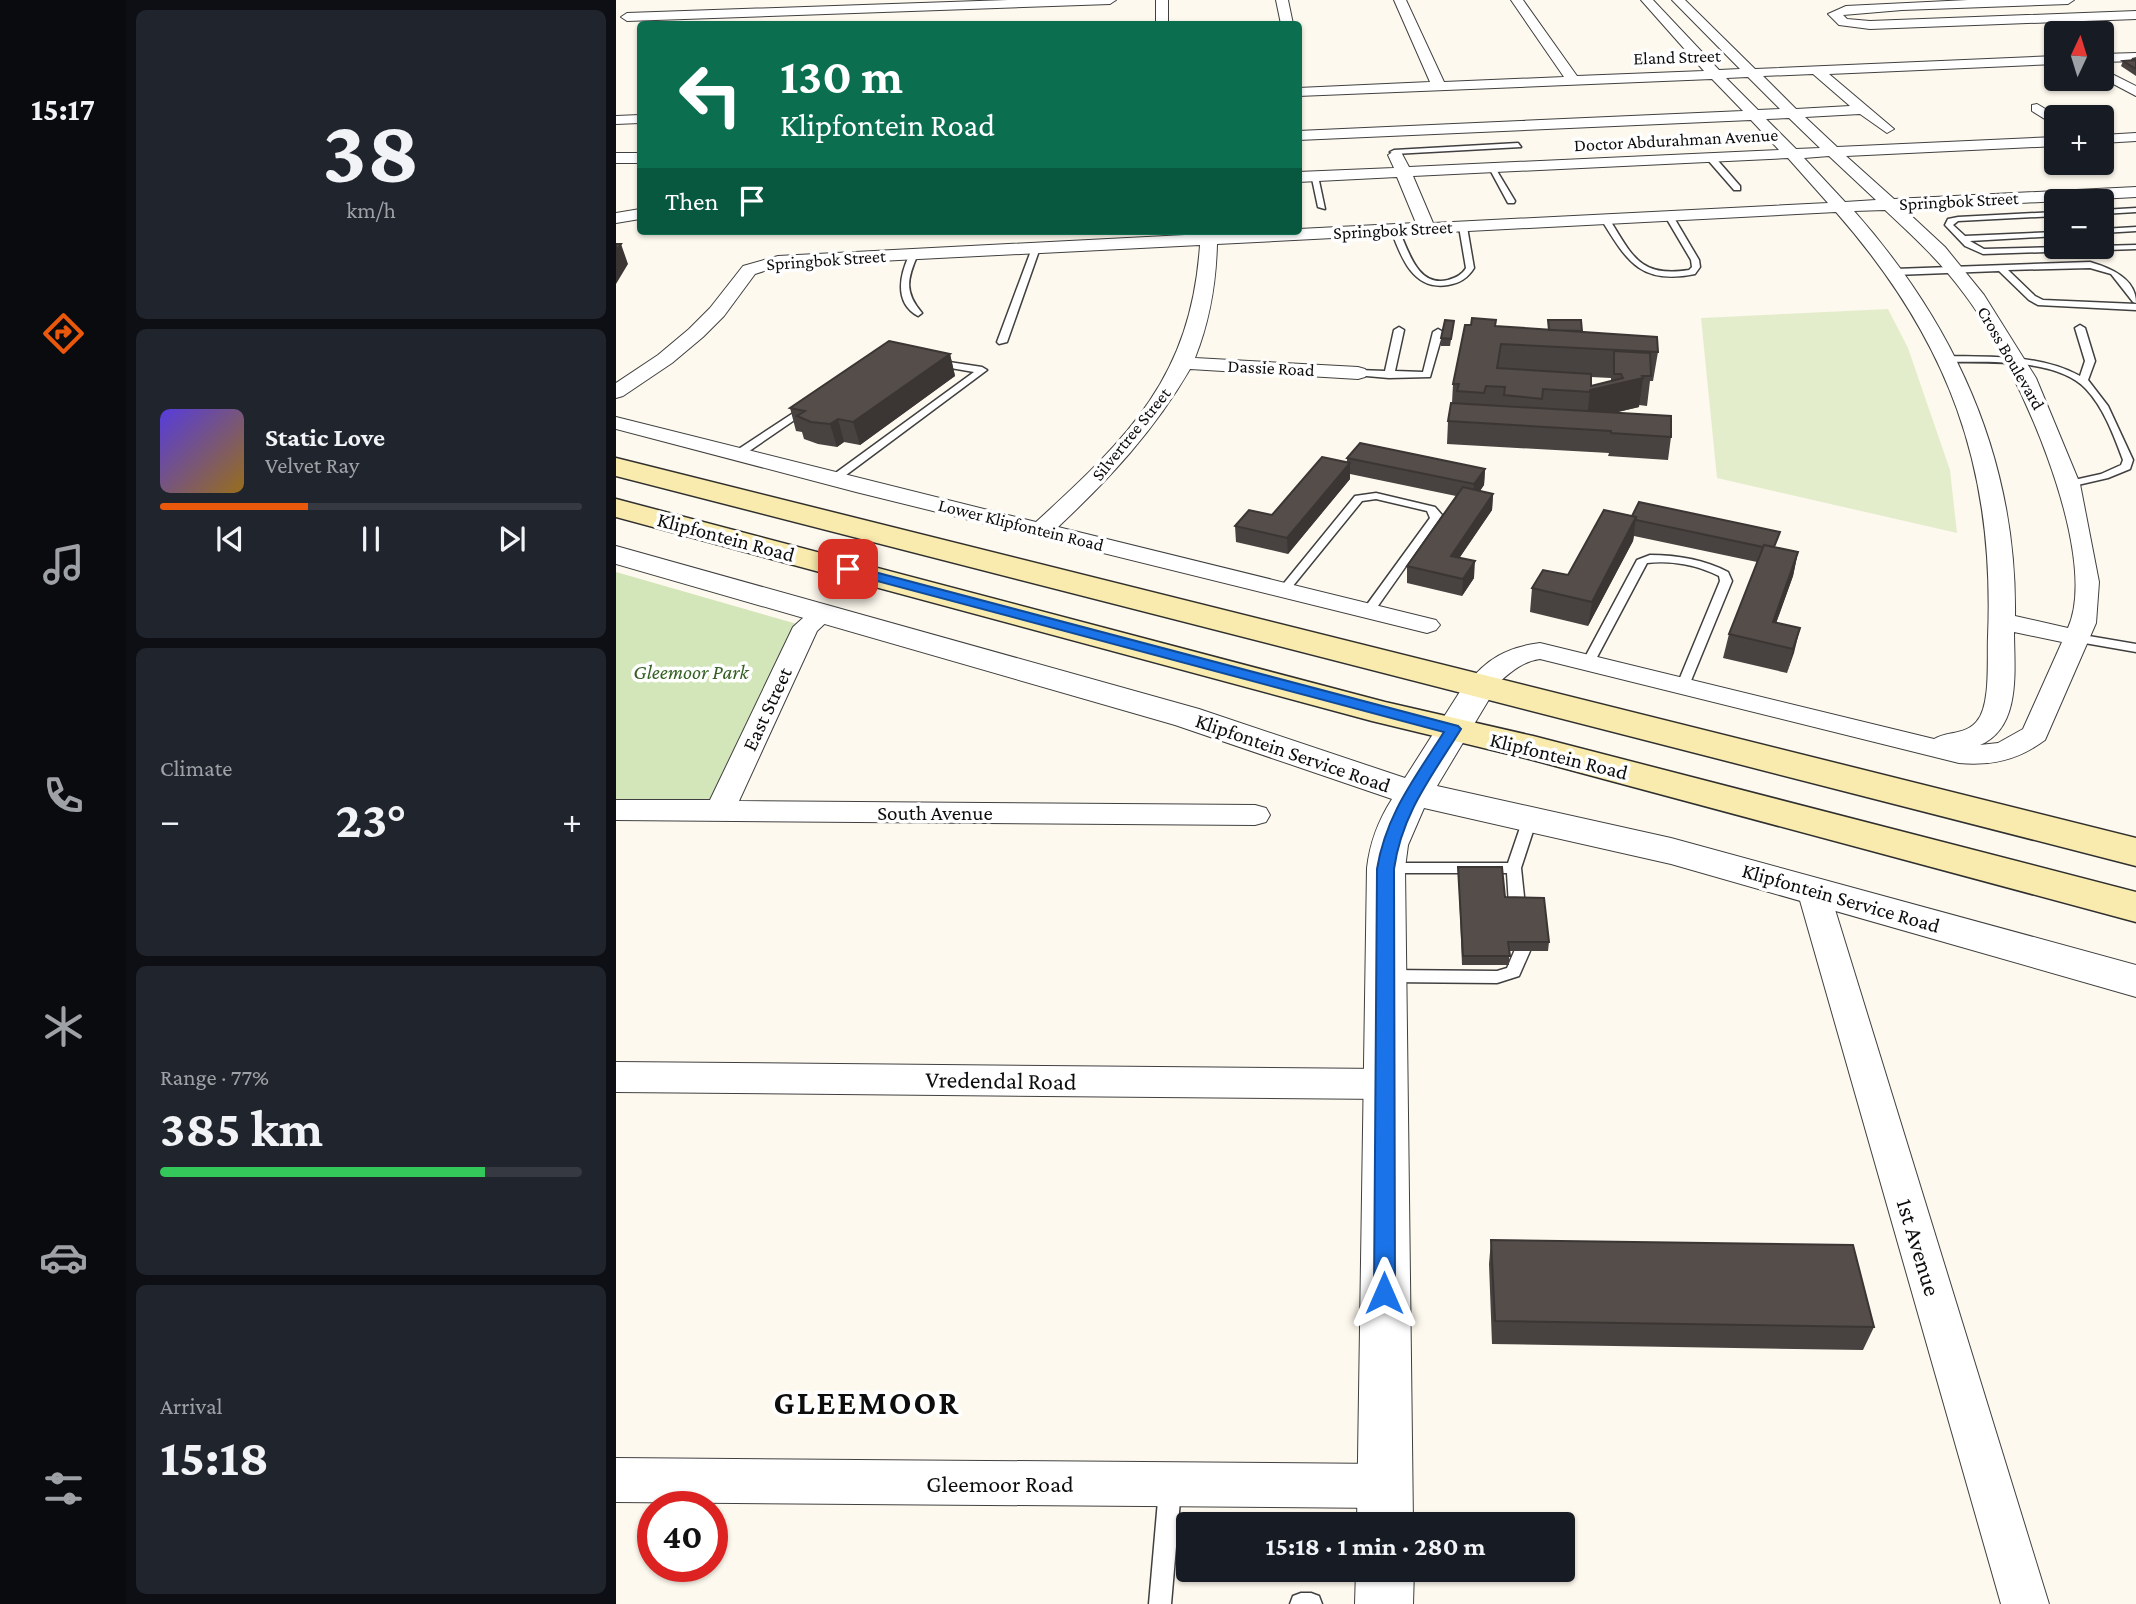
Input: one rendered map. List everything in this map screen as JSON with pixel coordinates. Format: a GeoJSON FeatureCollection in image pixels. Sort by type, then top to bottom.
{"type":"FeatureCollection","features":[{"type":"Feature","properties":{"kind":"main road","name":"Klipfontein Road"},"geometry":{"type":"LineString","coordinates":[[616,467],[2136,852]]}},
{"type":"Feature","properties":{"kind":"main road","name":"Klipfontein Road"},"geometry":{"type":"LineString","coordinates":[[616,508],[2136,907]]}},
{"type":"Feature","properties":{"kind":"street"},"geometry":{"type":"LineString","coordinates":[[616,30],[643,0]]}},
{"type":"Feature","properties":{"kind":"street"},"geometry":{"type":"LineString","coordinates":[[628,17],[1110,0]]}},
{"type":"Feature","properties":{"kind":"street"},"geometry":{"type":"LineString","coordinates":[[1162,0],[1162,21]]}},
{"type":"Feature","properties":{"kind":"street"},"geometry":{"type":"LineString","coordinates":[[1282,0],[1286,21]]}},
{"type":"Feature","properties":{"kind":"street"},"geometry":{"type":"LineString","coordinates":[[1400,0],[1438,86]]}},
{"type":"Feature","properties":{"kind":"street"},"geometry":{"type":"LineString","coordinates":[[1517,0],[1573,80]]}},
{"type":"Feature","properties":{"kind":"street","name":"Cross Boulevard"},"geometry":{"type":"LineString","coordinates":[[1647,0],[1841,207],[1895,272],[1912,294],[1968,407],[1979,443],[2001,561],[1997,710],[1992,723],[1980,737],[1965,743],[1910,741]]}},
{"type":"Feature","properties":{"kind":"street","name":"Cross Boulevard"},"geometry":{"type":"LineString","coordinates":[[1480,686],[1499,664],[1524,652],[1541,651],[1910,741],[1949,754],[2005,752],[2022,745],[2035,734],[2083,623],[2087,582],[2069,484],[2041,410],[2017,361],[1975,295],[1939,251],[1792,113],[1678,0]]}},
{"type":"Feature","properties":{"kind":"street"},"geometry":{"type":"LineString","coordinates":[[2068,0],[1880,4],[1834,14],[1838,20],[1850,24],[2133,18]]}},
{"type":"Feature","properties":{"kind":"street"},"geometry":{"type":"LineString","coordinates":[[2097,0],[2133,18]]}},
{"type":"Feature","properties":{"kind":"street"},"geometry":{"type":"LineString","coordinates":[[1880,4],[1964,64]]}},
{"type":"Feature","properties":{"kind":"street"},"geometry":{"type":"LineString","coordinates":[[889,21],[895,8]]}},
{"type":"Feature","properties":{"kind":"street"},"geometry":{"type":"LineString","coordinates":[[765,21],[772,12]]}},
{"type":"Feature","properties":{"kind":"street"},"geometry":{"type":"LineString","coordinates":[[2114,58],[2136,57]]}},
{"type":"Feature","properties":{"kind":"street","name":"Eland Street"},"geometry":{"type":"LineString","coordinates":[[1302,87],[1373,94],[1438,86],[2044,61]]}},
{"type":"Feature","properties":{"kind":"street"},"geometry":{"type":"LineString","coordinates":[[1816,70],[1887,129]]}},
{"type":"Feature","properties":{"kind":"street"},"geometry":{"type":"LineString","coordinates":[[2114,80],[2136,92]]}},
{"type":"Feature","properties":{"kind":"street"},"geometry":{"type":"LineString","coordinates":[[2037,108],[2044,113]]}},
{"type":"Feature","properties":{"kind":"street","name":"Doctor Abdurahman Avenue"},"geometry":{"type":"LineString","coordinates":[[1302,136],[1385,126],[1863,110]]}},
{"type":"Feature","properties":{"kind":"street"},"geometry":{"type":"LineString","coordinates":[[616,120],[637,119]]}},
{"type":"Feature","properties":{"kind":"street"},"geometry":{"type":"LineString","coordinates":[[1385,126],[1427,229]]}},
{"type":"Feature","properties":{"kind":"street"},"geometry":{"type":"LineString","coordinates":[[2114,138],[2136,137]]}},
{"type":"Feature","properties":{"kind":"street","name":"Doctor Abdurahman Avenue"},"geometry":{"type":"LineString","coordinates":[[1306,177],[2044,142]]}},
{"type":"Feature","properties":{"kind":"street"},"geometry":{"type":"LineString","coordinates":[[616,158],[637,158]]}},
{"type":"Feature","properties":{"kind":"street","name":"Springbok Street"},"geometry":{"type":"LineString","coordinates":[[1302,234],[2135,193]]}},
{"type":"Feature","properties":{"kind":"street"},"geometry":{"type":"LineString","coordinates":[[616,218],[637,214]]}},
{"type":"Feature","properties":{"kind":"street"},"geometry":{"type":"LineString","coordinates":[[981,251],[984,235]]}},
{"type":"Feature","properties":{"kind":"street","name":"Springbok Street"},"geometry":{"type":"LineString","coordinates":[[616,393],[665,359],[696,333],[717,312],[744,274],[757,266],[786,260],[1292,235]]}},
{"type":"Feature","properties":{"kind":"street","name":"Silvertree Street"},"geometry":{"type":"LineString","coordinates":[[1041,530],[1087,488],[1125,447],[1171,387],[1184,363],[1204,309],[1208,288],[1209,239]]}},
{"type":"Feature","properties":{"kind":"street","name":"Dassie Road"},"geometry":{"type":"LineString","coordinates":[[1184,363],[1358,373]]}},
{"type":"Feature","properties":{"kind":"street","name":"Lower Klipfontein Road"},"geometry":{"type":"LineString","coordinates":[[616,423],[1427,625]]}},
{"type":"Feature","properties":{"kind":"street","name":"Klipfontein Service Road"},"geometry":{"type":"LineString","coordinates":[[616,555],[1187,717],[1414,793],[1671,851],[2136,981]]}},
{"type":"Feature","properties":{"kind":"street","name":"East Street"},"geometry":{"type":"LineString","coordinates":[[719,811],[806,627],[823,613]]}},
{"type":"Feature","properties":{"kind":"street"},"geometry":{"type":"LineString","coordinates":[[2001,621],[2077,638]]}},
{"type":"Feature","properties":{"kind":"street"},"geometry":{"type":"LineString","coordinates":[[1385,1505],[1386,869],[1393,831],[1480,686]]}},
{"type":"Feature","properties":{"kind":"street","name":"South Avenue"},"geometry":{"type":"LineString","coordinates":[[616,810],[1255,816]]}},
{"type":"Feature","properties":{"kind":"street","name":"1st Avenue"},"geometry":{"type":"LineString","coordinates":[[1813,890],[2025,1604]]}},
{"type":"Feature","properties":{"kind":"street","name":"Vredendal Road"},"geometry":{"type":"LineString","coordinates":[[616,1077],[1385,1084]]}},
{"type":"Feature","properties":{"kind":"street","name":"Gleemoor Road"},"geometry":{"type":"LineString","coordinates":[[616,1480],[1171,1484],[1385,1505]]}},
{"type":"Feature","properties":{"kind":"street"},"geometry":{"type":"LineString","coordinates":[[1384,1604],[1385,1582]]}},
{"type":"Feature","properties":{"kind":"lane"},"geometry":{"type":"LineString","coordinates":[[1394,152],[1518,145]]}},
{"type":"Feature","properties":{"kind":"lane"},"geometry":{"type":"LineString","coordinates":[[1710,158],[1737,188]]}},
{"type":"Feature","properties":{"kind":"lane"},"geometry":{"type":"LineString","coordinates":[[1491,168],[1511,201]]}},
{"type":"Feature","properties":{"kind":"lane"},"geometry":{"type":"LineString","coordinates":[[1306,177],[1322,207]]}},
{"type":"Feature","properties":{"kind":"lane"},"geometry":{"type":"LineString","coordinates":[[2114,211],[2136,210]]}},
{"type":"Feature","properties":{"kind":"lane"},"geometry":{"type":"LineString","coordinates":[[2044,215],[1951,221],[1949,225],[1976,249],[1993,253],[2136,247]]}},
{"type":"Feature","properties":{"kind":"lane"},"geometry":{"type":"LineString","coordinates":[[1605,219],[1635,265],[1658,274],[1692,272],[1696,267],[1695,260],[1669,216]]}},
{"type":"Feature","properties":{"kind":"lane"},"geometry":{"type":"LineString","coordinates":[[1395,230],[1411,270],[1417,277],[1447,282],[1465,276],[1470,268],[1463,227]]}},
{"type":"Feature","properties":{"kind":"lane"},"geometry":{"type":"LineString","coordinates":[[2114,230],[2136,229]]}},
{"type":"Feature","properties":{"kind":"lane"},"geometry":{"type":"LineString","coordinates":[[1962,239],[2044,235]]}},
{"type":"Feature","properties":{"kind":"lane"},"geometry":{"type":"LineString","coordinates":[[1002,342],[1036,248]]}},
{"type":"Feature","properties":{"kind":"lane"},"geometry":{"type":"LineString","coordinates":[[914,254],[904,284],[904,295],[918,313]]}},
{"type":"Feature","properties":{"kind":"lane"},"geometry":{"type":"LineString","coordinates":[[1895,272],[2099,267],[2119,276],[2136,300]]}},
{"type":"Feature","properties":{"kind":"lane"},"geometry":{"type":"LineString","coordinates":[[2003,269],[2032,298],[2041,303],[2136,307]]}},
{"type":"Feature","properties":{"kind":"lane"},"geometry":{"type":"LineString","coordinates":[[2080,328],[2090,361],[2083,381]]}},
{"type":"Feature","properties":{"kind":"lane"},"geometry":{"type":"LineString","coordinates":[[1389,375],[1399,330]]}},
{"type":"Feature","properties":{"kind":"lane"},"geometry":{"type":"LineString","coordinates":[[1358,373],[1427,375],[1438,332]]}},
{"type":"Feature","properties":{"kind":"lane"},"geometry":{"type":"LineString","coordinates":[[1946,359],[2017,361],[2062,372],[2083,381],[2099,401],[2124,450],[2128,460],[2126,467]]}},
{"type":"Feature","properties":{"kind":"lane"},"geometry":{"type":"LineString","coordinates":[[834,479],[982,370],[929,362]]}},
{"type":"Feature","properties":{"kind":"lane"},"geometry":{"type":"LineString","coordinates":[[738,454],[812,405]]}},
{"type":"Feature","properties":{"kind":"lane"},"geometry":{"type":"LineString","coordinates":[[2069,484],[2104,476],[2126,467]]}},
{"type":"Feature","properties":{"kind":"lane"},"geometry":{"type":"LineString","coordinates":[[2126,467],[2136,475]]}},
{"type":"Feature","properties":{"kind":"lane"},"geometry":{"type":"LineString","coordinates":[[1284,590],[1359,498],[1376,496],[1431,509],[1436,515],[1435,518],[1369,610]]}},
{"type":"Feature","properties":{"kind":"lane"},"geometry":{"type":"LineString","coordinates":[[1589,661],[1643,560],[1661,558],[1713,569],[1724,574],[1726,581],[1683,685]]}},
{"type":"Feature","properties":{"kind":"lane"},"geometry":{"type":"LineString","coordinates":[[2077,638],[2136,648]]}},
{"type":"Feature","properties":{"kind":"lane"},"geometry":{"type":"LineString","coordinates":[[1517,906],[1514,868],[1530,819]]}},
{"type":"Feature","properties":{"kind":"lane"},"geometry":{"type":"LineString","coordinates":[[1386,869],[1514,868]]}},
{"type":"Feature","properties":{"kind":"lane"},"geometry":{"type":"LineString","coordinates":[[1385,975],[1497,977],[1513,972],[1522,951]]}},
{"type":"Feature","properties":{"kind":"lane"},"geometry":{"type":"LineString","coordinates":[[1160,1604],[1171,1484]]}},
{"type":"Feature","properties":{"kind":"lane"},"geometry":{"type":"LineString","coordinates":[[1301,1604],[1311,1604]]}},
{"type":"Feature","properties":{"kind":"green space"},"geometry":{"type":"Polygon","coordinates":[[[1888,309],[1908,348],[1950,470],[1957,533],[1717,478],[1701,318],[1888,309]]]}},
{"type":"Feature","properties":{"kind":"green space","name":"Gleemoor Park"},"geometry":{"type":"Polygon","coordinates":[[[616,572],[797,624],[711,803],[616,801],[616,572]]]}},
{"type":"Feature","properties":{"kind":"building"},"geometry":{"type":"Polygon","coordinates":[[[2136,60],[2136,69],[2123,61],[2136,60]]]}},
{"type":"Feature","properties":{"kind":"building"},"geometry":{"type":"Polygon","coordinates":[[[1472,318],[1496,320],[1495,326],[1657,337],[1658,352],[1501,344],[1497,368],[1591,374],[1591,386],[1623,378],[1621,374],[1614,374],[1614,351],[1650,353],[1651,376],[1642,376],[1643,378],[1590,392],[1543,389],[1542,399],[1504,395],[1505,387],[1486,386],[1484,393],[1457,391],[1459,384],[1453,384],[1465,325],[1471,325],[1472,318]]]}},
{"type":"Feature","properties":{"kind":"building"},"geometry":{"type":"Polygon","coordinates":[[[1445,320],[1454,321],[1451,339],[1441,338],[1445,320]]]}},
{"type":"Feature","properties":{"kind":"building"},"geometry":{"type":"Polygon","coordinates":[[[1548,320],[1581,320],[1582,331],[1549,330],[1548,320]]]}},
{"type":"Feature","properties":{"kind":"building"},"geometry":{"type":"Polygon","coordinates":[[[889,341],[950,354],[853,422],[838,419],[830,424],[811,422],[797,416],[805,411],[790,408],[889,341]]]}},
{"type":"Feature","properties":{"kind":"building"},"geometry":{"type":"Polygon","coordinates":[[[1451,403],[1671,416],[1671,437],[1448,421],[1451,403]]]}},
{"type":"Feature","properties":{"kind":"building"},"geometry":{"type":"Polygon","coordinates":[[[1360,443],[1485,469],[1474,484],[1347,458],[1360,443]]]}},
{"type":"Feature","properties":{"kind":"building"},"geometry":{"type":"Polygon","coordinates":[[[1322,457],[1350,463],[1287,538],[1235,526],[1249,510],[1272,515],[1322,457]]]}},
{"type":"Feature","properties":{"kind":"building"},"geometry":{"type":"Polygon","coordinates":[[[1463,487],[1493,494],[1451,556],[1475,561],[1463,579],[1407,566],[1463,487]]]}},
{"type":"Feature","properties":{"kind":"building"},"geometry":{"type":"Polygon","coordinates":[[[1639,502],[1780,532],[1774,547],[1763,547],[1636,520],[1636,517],[1632,516],[1639,502]]]}},
{"type":"Feature","properties":{"kind":"building"},"geometry":{"type":"Polygon","coordinates":[[[1604,510],[1636,517],[1592,602],[1532,588],[1543,570],[1568,575],[1604,510]]]}},
{"type":"Feature","properties":{"kind":"building"},"geometry":{"type":"Polygon","coordinates":[[[1764,545],[1798,552],[1773,622],[1800,628],[1793,649],[1729,634],[1764,545]]]}},
{"type":"Feature","properties":{"kind":"building"},"geometry":{"type":"Polygon","coordinates":[[[1458,867],[1502,867],[1505,897],[1544,898],[1549,942],[1508,942],[1510,956],[1463,956],[1458,867]]]}},
{"type":"Feature","properties":{"kind":"building"},"geometry":{"type":"Polygon","coordinates":[[[1491,1240],[1853,1245],[1874,1327],[1495,1321],[1491,1240]]]}},
{"type":"Feature","properties":{"kind":"district","name":"GLEEMOOR"},"geometry":{"type":"Point","coordinates":[867,1402]}},
{"type":"Feature","properties":{"kind":"route"},"geometry":{"type":"LineString","coordinates":[[848,569],[1453,729],[1398,819],[1389,845],[1386,869],[1384,1293]]}}]}
